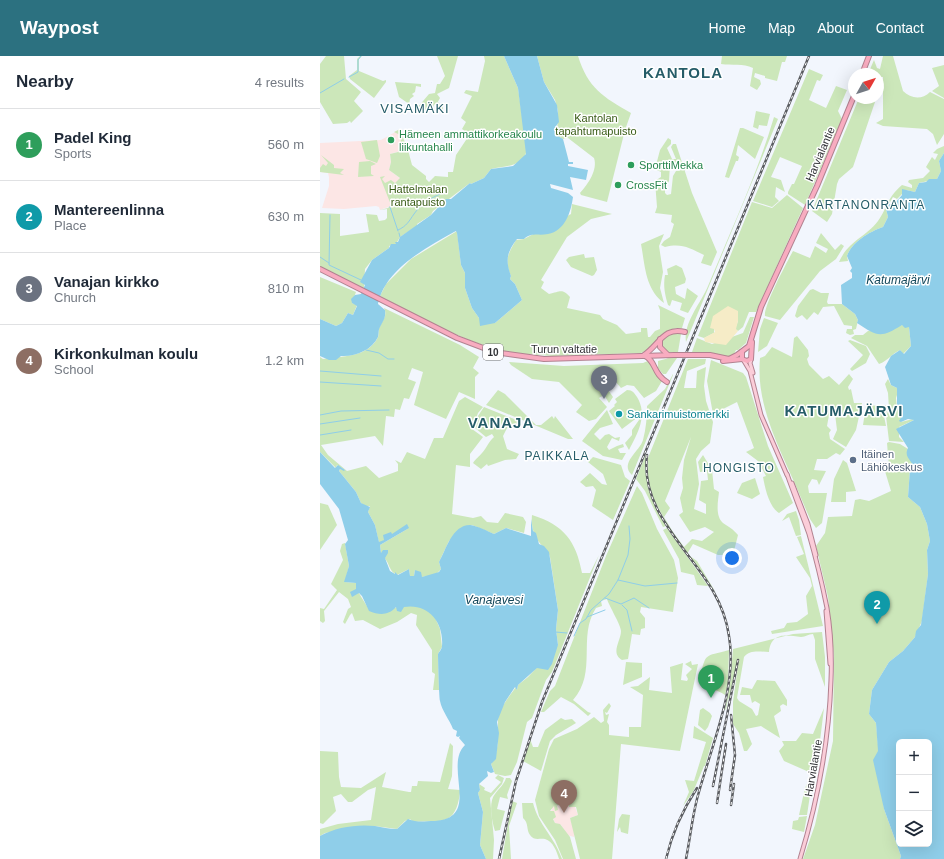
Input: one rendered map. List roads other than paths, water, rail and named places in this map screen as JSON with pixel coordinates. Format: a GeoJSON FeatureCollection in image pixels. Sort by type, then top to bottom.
{"type":"FeatureCollection","features":[{"type":"Feature","properties":{"kind":"highway"},"geometry":{"type":"LineString","coordinates":[[864,68],[869,56]]}},
{"type":"Feature","properties":{"kind":"highway","name":"Harvialantie"},"geometry":{"type":"LineString","coordinates":[[743,351],[748,346],[761,307],[817,186],[851,104]]}},
{"type":"Feature","properties":{"kind":"highway","name":"Turun valtatie"},"geometry":{"type":"LineString","coordinates":[[320,269],[457,338],[494,352],[544,359],[643,355],[710,355],[726,359],[734,357],[743,351]]}},
{"type":"Feature","properties":{"kind":"highway","name":"Harvialantie"},"geometry":{"type":"LineString","coordinates":[[752,353],[752,341],[761,307]]}},
{"type":"Feature","properties":{"kind":"highway"},"geometry":{"type":"LineString","coordinates":[[667,382],[659,376],[649,358],[643,355],[653,348],[660,339],[669,332],[685,332]]}},
{"type":"Feature","properties":{"kind":"highway"},"geometry":{"type":"LineString","coordinates":[[660,339],[661,350],[668,355]]}},
{"type":"Feature","properties":{"kind":"highway"},"geometry":{"type":"LineString","coordinates":[[743,359],[741,356],[743,351],[752,353],[751,359]]}},
{"type":"Feature","properties":{"kind":"highway"},"geometry":{"type":"LineString","coordinates":[[654,367],[657,355]]}},
{"type":"Feature","properties":{"kind":"highway","name":"Turun valtatie"},"geometry":{"type":"LineString","coordinates":[[696,355],[725,361],[743,359]]}},
{"type":"Feature","properties":{"kind":"highway","name":"10"},"geometry":{"type":"LineString","coordinates":[[743,359],[747,361],[751,359]]}},
{"type":"Feature","properties":{"kind":"main road","name":"Harvialantie"},"geometry":{"type":"LineString","coordinates":[[743,359],[750,371],[756,397],[766,427],[787,474],[808,533],[824,594],[831,642],[831,678],[826,752],[814,812],[800,859]]}},
{"type":"Feature","properties":{"kind":"main road","name":"Harvialantie"},"geometry":{"type":"LineString","coordinates":[[751,359],[750,363],[756,397]]}},
{"type":"Feature","properties":{"kind":"water"},"geometry":{"type":"Polygon","coordinates":[[[504,56],[537,56],[544,82],[557,105],[559,122],[556,126],[556,135],[563,139],[569,162],[573,162],[573,164],[568,164],[568,166],[588,170],[586,180],[570,177],[573,190],[550,184],[551,188],[568,193],[573,197],[569,215],[563,225],[554,232],[548,234],[532,235],[524,239],[517,239],[511,248],[508,256],[508,265],[511,276],[510,279],[515,284],[522,300],[495,323],[480,326],[479,318],[472,308],[465,288],[465,273],[461,265],[456,231],[431,245],[408,261],[389,280],[382,292],[378,304],[385,310],[385,317],[379,328],[378,337],[372,346],[357,354],[341,356],[336,360],[329,360],[320,356],[320,319],[336,326],[342,323],[348,313],[353,315],[357,306],[352,303],[351,299],[355,295],[361,294],[365,285],[360,282],[372,260],[389,248],[391,244],[396,244],[395,242],[398,242],[400,237],[431,215],[446,199],[451,199],[470,183],[471,184],[484,178],[491,169],[513,166],[526,154],[518,88],[504,56]]]}},
{"type":"Feature","properties":{"kind":"water","name":"Katumajärvi"},"geometry":{"type":"Polygon","coordinates":[[[944,153],[944,859],[900,859],[901,856],[898,847],[932,847],[932,739],[896,739],[896,842],[884,809],[873,760],[878,751],[876,723],[869,714],[872,690],[889,662],[903,651],[915,637],[916,631],[921,625],[928,574],[927,550],[930,541],[927,524],[920,507],[908,497],[910,469],[913,465],[907,455],[908,448],[896,429],[914,420],[908,419],[901,422],[899,421],[902,416],[901,408],[897,408],[897,388],[891,385],[885,367],[891,356],[900,350],[904,354],[911,346],[909,327],[905,328],[902,325],[883,334],[879,334],[869,331],[857,323],[858,320],[855,314],[842,304],[841,285],[852,278],[852,273],[850,271],[852,268],[847,256],[849,251],[857,242],[883,227],[888,217],[886,209],[889,204],[894,204],[902,195],[902,189],[915,192],[919,183],[926,182],[929,179],[937,179],[941,171],[939,161],[944,153]]]}},
{"type":"Feature","properties":{"kind":"water","name":"Vanajavesi"},"geometry":{"type":"Polygon","coordinates":[[[320,452],[335,468],[338,465],[345,470],[340,469],[339,471],[356,492],[361,503],[370,507],[368,512],[375,525],[379,542],[384,540],[383,535],[391,532],[392,534],[407,524],[409,528],[380,545],[381,553],[383,550],[388,550],[385,558],[390,571],[395,574],[395,572],[398,575],[409,569],[410,576],[414,576],[415,570],[421,572],[422,577],[439,572],[441,569],[439,562],[450,539],[459,529],[470,525],[479,527],[494,534],[506,528],[531,536],[531,519],[533,531],[536,533],[539,544],[544,546],[549,552],[558,610],[556,629],[558,645],[552,664],[548,670],[537,668],[518,685],[517,690],[515,687],[505,702],[497,722],[499,733],[496,759],[491,764],[494,772],[491,773],[487,771],[488,776],[479,784],[480,790],[478,793],[483,812],[480,845],[486,859],[320,859],[320,836],[333,830],[361,825],[397,829],[408,819],[415,821],[435,821],[449,818],[456,811],[459,801],[459,754],[465,745],[459,738],[460,736],[456,736],[457,731],[453,729],[440,701],[438,654],[442,647],[442,637],[437,622],[433,616],[427,611],[413,607],[404,607],[401,612],[397,611],[396,607],[390,612],[383,614],[369,611],[359,593],[352,597],[350,592],[356,589],[356,583],[344,582],[349,566],[345,544],[348,540],[339,509],[320,484],[320,452]]]}},
{"type":"Feature","properties":{"kind":"waterway"},"geometry":{"type":"LineString","coordinates":[[349,77],[358,72],[358,60],[361,56]]}},
{"type":"Feature","properties":{"kind":"waterway"},"geometry":{"type":"LineString","coordinates":[[320,93],[344,79]]}},
{"type":"Feature","properties":{"kind":"waterway"},"geometry":{"type":"LineString","coordinates":[[398,230],[406,225],[422,205],[440,194]]}},
{"type":"Feature","properties":{"kind":"waterway"},"geometry":{"type":"LineString","coordinates":[[390,207],[398,231]]}},
{"type":"Feature","properties":{"kind":"waterway"},"geometry":{"type":"LineString","coordinates":[[330,215],[329,265],[361,280]]}},
{"type":"Feature","properties":{"kind":"waterway"},"geometry":{"type":"LineString","coordinates":[[399,233],[400,237]]}},
{"type":"Feature","properties":{"kind":"waterway"},"geometry":{"type":"LineString","coordinates":[[320,257],[329,263]]}},
{"type":"Feature","properties":{"kind":"waterway"},"geometry":{"type":"LineString","coordinates":[[366,350],[379,353],[388,359],[394,359]]}},
{"type":"Feature","properties":{"kind":"waterway"},"geometry":{"type":"LineString","coordinates":[[320,371],[381,376]]}},
{"type":"Feature","properties":{"kind":"waterway"},"geometry":{"type":"LineString","coordinates":[[320,382],[381,386]]}},
{"type":"Feature","properties":{"kind":"waterway"},"geometry":{"type":"LineString","coordinates":[[320,415],[341,411],[389,410]]}},
{"type":"Feature","properties":{"kind":"waterway"},"geometry":{"type":"LineString","coordinates":[[320,424],[360,418]]}},
{"type":"Feature","properties":{"kind":"waterway"},"geometry":{"type":"LineString","coordinates":[[320,435],[351,430]]}},
{"type":"Feature","properties":{"kind":"waterway"},"geometry":{"type":"LineString","coordinates":[[574,636],[580,623],[586,619],[591,610],[609,594],[618,580],[628,555],[630,539],[629,526]]}},
{"type":"Feature","properties":{"kind":"waterway"},"geometry":{"type":"LineString","coordinates":[[618,580],[645,586],[677,583]]}},
{"type":"Feature","properties":{"kind":"waterway"},"geometry":{"type":"LineString","coordinates":[[605,598],[621,604],[634,598],[649,608]]}},
{"type":"Feature","properties":{"kind":"waterway"},"geometry":{"type":"LineString","coordinates":[[622,605],[627,610],[632,631]]}},
{"type":"Feature","properties":{"kind":"waterway"},"geometry":{"type":"LineString","coordinates":[[587,617],[605,610]]}},
{"type":"Feature","properties":{"kind":"waterway"},"geometry":{"type":"LineString","coordinates":[[555,632],[567,633]]}},
{"type":"Feature","properties":{"kind":"railway"},"geometry":{"type":"LineString","coordinates":[[499,859],[516,781],[542,702],[809,56]]}},
{"type":"Feature","properties":{"kind":"railway"},"geometry":{"type":"LineString","coordinates":[[647,455],[647,475],[651,493],[658,511],[679,544],[703,575],[719,602],[727,625],[731,656],[730,676],[726,697],[697,799],[686,859]]}},
{"type":"Feature","properties":{"kind":"railway"},"geometry":{"type":"LineString","coordinates":[[713,786],[738,660]]}},
{"type":"Feature","properties":{"kind":"railway"},"geometry":{"type":"LineString","coordinates":[[730,790],[735,755],[731,715]]}},
{"type":"Feature","properties":{"kind":"railway"},"geometry":{"type":"LineString","coordinates":[[717,803],[726,744]]}},
{"type":"Feature","properties":{"kind":"railway"},"geometry":{"type":"LineString","coordinates":[[731,805],[734,784]]}},
{"type":"Feature","properties":{"kind":"railway"},"geometry":{"type":"LineString","coordinates":[[666,859],[678,822],[697,788]]}},
{"type":"Feature","properties":{"kind":"place","name":"Hämeen ammattikorkeakoulu liikuntahalli"},"geometry":{"type":"Point","coordinates":[391,140]}},
{"type":"Feature","properties":{"kind":"place","name":"SporttiMekka"},"geometry":{"type":"Point","coordinates":[631,165]}},
{"type":"Feature","properties":{"kind":"place","name":"CrossFit"},"geometry":{"type":"Point","coordinates":[618,185]}},
{"type":"Feature","properties":{"kind":"place","name":"Vanajan kirkko"},"geometry":{"type":"Point","coordinates":[604,399]}},
{"type":"Feature","properties":{"kind":"place","name":"Sankarimuistomerkki"},"geometry":{"type":"Point","coordinates":[619,414]}},
{"type":"Feature","properties":{"kind":"place","name":"Itäinen Lähiökeskus"},"geometry":{"type":"Point","coordinates":[853,460]}},
{"type":"Feature","properties":{"kind":"place","name":"Mantereenlinna"},"geometry":{"type":"Point","coordinates":[877,624]}},
{"type":"Feature","properties":{"kind":"place","name":"Padel King"},"geometry":{"type":"Point","coordinates":[711,698]}},
{"type":"Feature","properties":{"kind":"place","name":"Kirkonkulman koulu"},"geometry":{"type":"Point","coordinates":[564,813]}},
{"type":"Feature","properties":{"kind":"district","name":"KANTOLA"},"geometry":{"type":"Point","coordinates":[683,73]}},
{"type":"Feature","properties":{"kind":"district","name":"VISAMÄKI"},"geometry":{"type":"Point","coordinates":[415,108]}},
{"type":"Feature","properties":{"kind":"district","name":"KARTANONRANTA"},"geometry":{"type":"Point","coordinates":[866,205]}},
{"type":"Feature","properties":{"kind":"district","name":"KATUMAJÄRVI"},"geometry":{"type":"Point","coordinates":[844,411]}},
{"type":"Feature","properties":{"kind":"district","name":"VANAJA"},"geometry":{"type":"Point","coordinates":[501,423]}},
{"type":"Feature","properties":{"kind":"district","name":"PAIKKALA"},"geometry":{"type":"Point","coordinates":[557,456]}},
{"type":"Feature","properties":{"kind":"district","name":"HONGISTO"},"geometry":{"type":"Point","coordinates":[739,468]}},
{"type":"Feature","properties":{"kind":"park label","name":"Kantolan tapahtumapuisto"},"geometry":{"type":"Point","coordinates":[596,124]}},
{"type":"Feature","properties":{"kind":"park label","name":"Hattelmalan rantapuisto"},"geometry":{"type":"Point","coordinates":[418,195]}}]}
